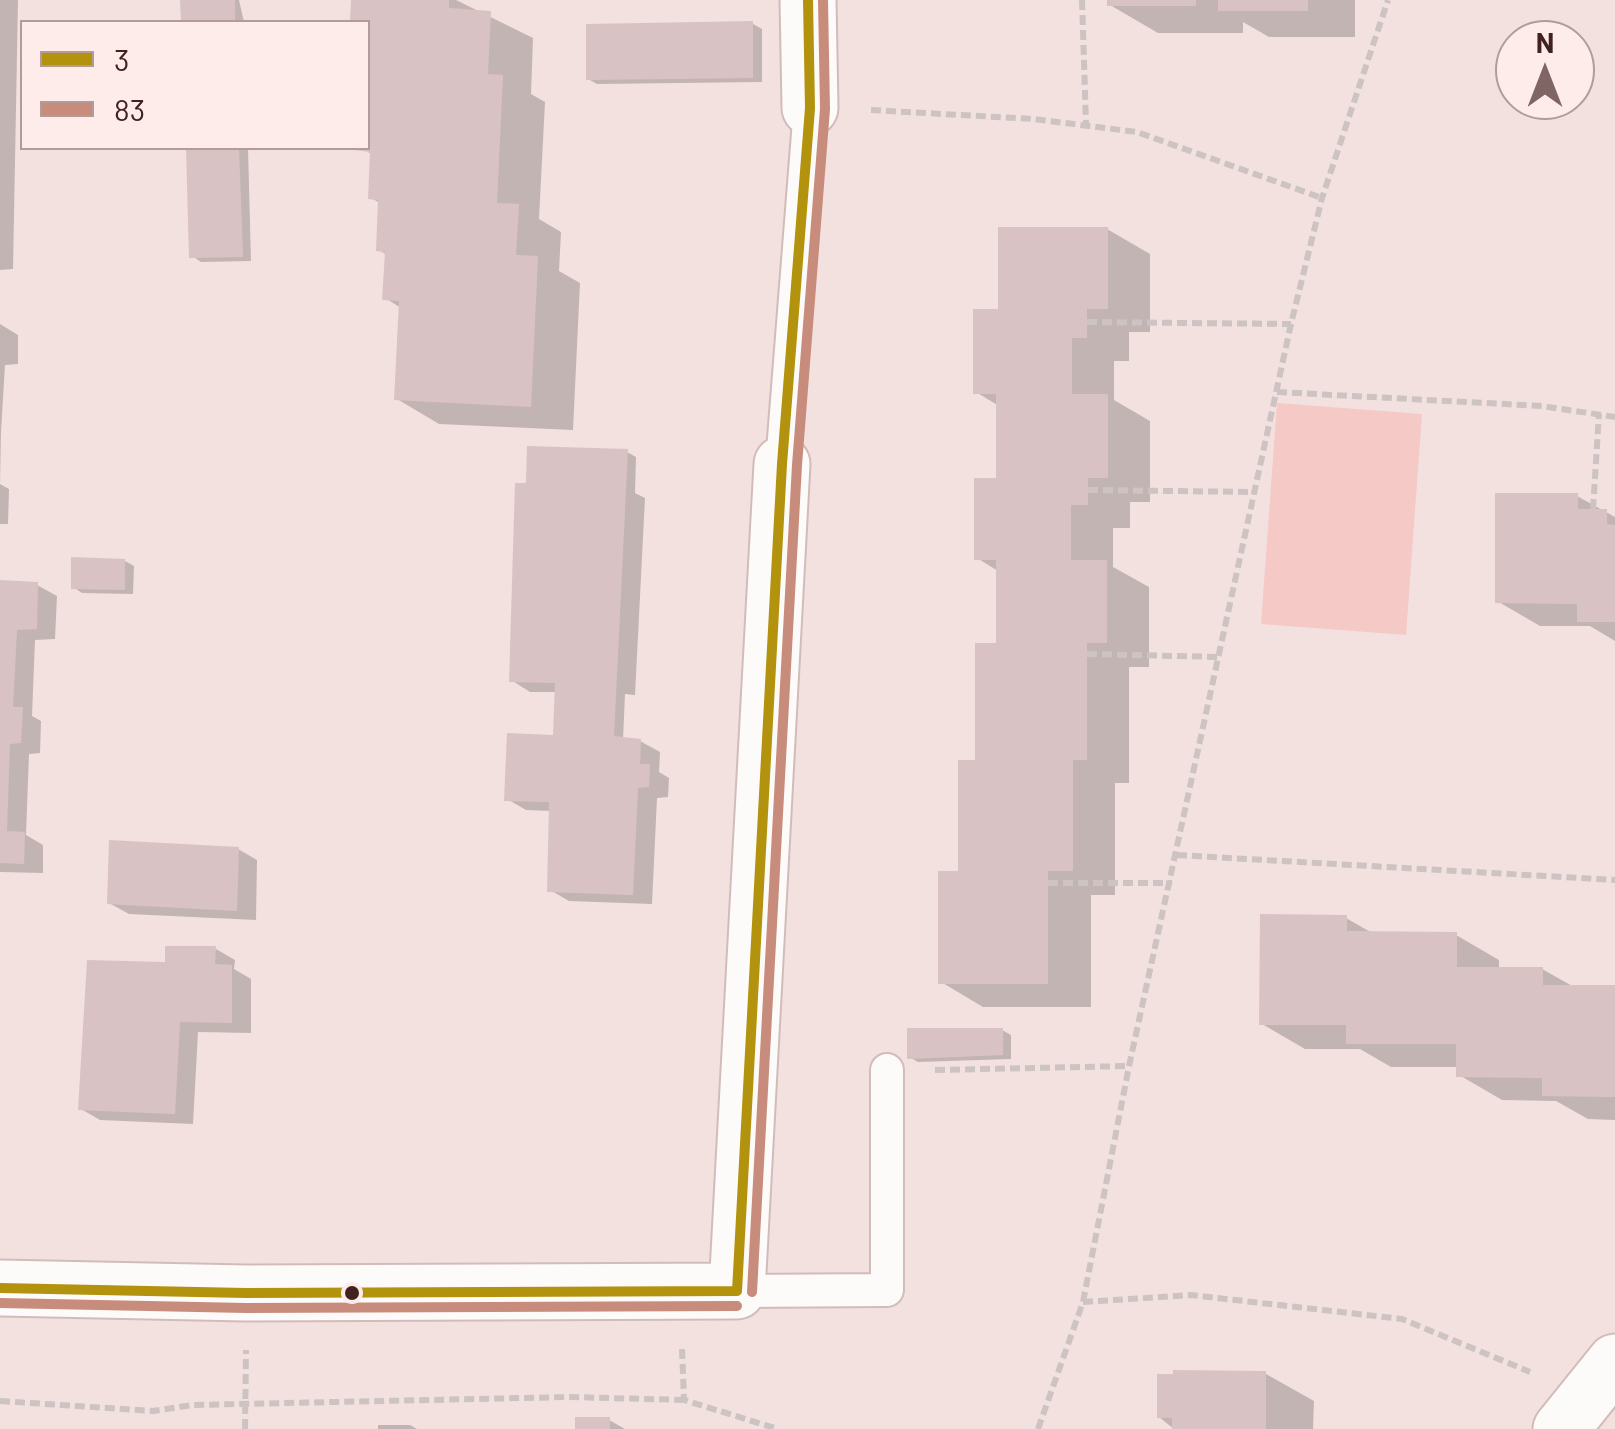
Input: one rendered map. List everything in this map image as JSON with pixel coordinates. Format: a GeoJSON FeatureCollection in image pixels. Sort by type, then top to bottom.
{"type":"FeatureCollection","features":[{"type":"Feature","properties":{"kind":"street"},"geometry":{"type":"LineString","coordinates":[[808,0],[810,108]]}},
{"type":"Feature","properties":{"kind":"street"},"geometry":{"type":"LineString","coordinates":[[0,1288],[246,1293],[737,1291],[782,464]]}},
{"type":"Feature","properties":{"kind":"lane"},"geometry":{"type":"LineString","coordinates":[[782,464],[810,108]]}},
{"type":"Feature","properties":{"kind":"lane"},"geometry":{"type":"LineString","coordinates":[[737,1291],[888,1290],[888,1070]]}},
{"type":"Feature","properties":{"kind":"path"},"geometry":{"type":"LineString","coordinates":[[1082,0],[1086,123]]}},
{"type":"Feature","properties":{"kind":"path"},"geometry":{"type":"LineString","coordinates":[[1038,1429],[1083,1302],[1129,1066],[1291,324],[1322,198],[1388,0]]}},
{"type":"Feature","properties":{"kind":"path"},"geometry":{"type":"LineString","coordinates":[[924,112],[1086,123],[1137,132],[1322,198]]}},
{"type":"Feature","properties":{"kind":"path"},"geometry":{"type":"LineString","coordinates":[[1087,322],[1291,324]]}},
{"type":"Feature","properties":{"kind":"path"},"geometry":{"type":"LineString","coordinates":[[1277,392],[1542,406],[1615,416]]}},
{"type":"Feature","properties":{"kind":"path"},"geometry":{"type":"LineString","coordinates":[[1593,510],[1599,414]]}},
{"type":"Feature","properties":{"kind":"path"},"geometry":{"type":"LineString","coordinates":[[1088,490],[1255,492]]}},
{"type":"Feature","properties":{"kind":"path"},"geometry":{"type":"LineString","coordinates":[[1086,654],[1220,657]]}},
{"type":"Feature","properties":{"kind":"path"},"geometry":{"type":"LineString","coordinates":[[1178,855],[1615,880]]}},
{"type":"Feature","properties":{"kind":"path"},"geometry":{"type":"LineString","coordinates":[[1048,883],[1172,883]]}},
{"type":"Feature","properties":{"kind":"path"},"geometry":{"type":"LineString","coordinates":[[888,1070],[1129,1066]]}},
{"type":"Feature","properties":{"kind":"path"},"geometry":{"type":"LineString","coordinates":[[680,1292],[684,1400]]}},
{"type":"Feature","properties":{"kind":"path"},"geometry":{"type":"LineString","coordinates":[[1083,1302],[1190,1295],[1402,1319],[1587,1396]]}},
{"type":"Feature","properties":{"kind":"path"},"geometry":{"type":"LineString","coordinates":[[0,1400],[153,1411],[246,1404],[570,1397],[684,1400],[778,1429]]}},
{"type":"Feature","properties":{"kind":"path"},"geometry":{"type":"LineString","coordinates":[[246,1404],[246,1429]]}},
{"type":"Feature","properties":{"kind":"shaded area"},"geometry":{"type":"Polygon","coordinates":[[[1277,403],[1422,414],[1406,635],[1261,624],[1277,403]]]}},
{"type":"Feature","properties":{"kind":"building"},"geometry":{"type":"Polygon","coordinates":[[[180,0],[235,0],[235,20],[181,20],[180,0]]]}},
{"type":"Feature","properties":{"kind":"building"},"geometry":{"type":"Polygon","coordinates":[[[351,0],[449,0],[449,8],[491,11],[488,74],[503,75],[497,203],[519,204],[516,255],[538,256],[531,407],[394,400],[399,301],[382,300],[385,252],[376,251],[378,200],[368,199],[370,152],[354,150],[370,150],[370,20],[350,20],[351,0]]]}},
{"type":"Feature","properties":{"kind":"building"},"geometry":{"type":"Polygon","coordinates":[[[1107,0],[1196,0],[1196,6],[1107,6],[1107,0]]]}},
{"type":"Feature","properties":{"kind":"building"},"geometry":{"type":"Polygon","coordinates":[[[1218,0],[1308,0],[1308,11],[1218,11],[1218,0]]]}},
{"type":"Feature","properties":{"kind":"building"},"geometry":{"type":"Polygon","coordinates":[[[753,21],[753,78],[586,80],[586,24],[753,21]]]}},
{"type":"Feature","properties":{"kind":"building"},"geometry":{"type":"Polygon","coordinates":[[[186,150],[239,150],[243,257],[189,258],[186,150]]]}},
{"type":"Feature","properties":{"kind":"building"},"geometry":{"type":"Polygon","coordinates":[[[998,227],[1108,227],[1108,309],[1087,309],[1087,338],[1072,338],[1072,394],[1108,394],[1108,478],[1088,478],[1088,505],[1071,505],[1071,560],[1107,560],[1107,643],[1087,643],[1087,760],[1073,760],[1073,871],[1048,871],[1048,984],[938,984],[938,871],[958,871],[958,760],[975,760],[975,643],[996,643],[996,560],[974,560],[974,478],[996,478],[996,394],[973,394],[973,309],[998,309],[998,227]]]}},
{"type":"Feature","properties":{"kind":"building"},"geometry":{"type":"Polygon","coordinates":[[[527,446],[628,449],[614,736],[641,739],[640,764],[650,764],[649,787],[638,788],[633,895],[547,892],[549,802],[504,801],[507,733],[553,735],[555,683],[509,682],[515,483],[526,483],[527,446]]]}},
{"type":"Feature","properties":{"kind":"building"},"geometry":{"type":"Polygon","coordinates":[[[1495,493],[1578,493],[1578,509],[1607,509],[1607,524],[1615,525],[1615,622],[1577,622],[1577,604],[1495,603],[1495,493]]]}},
{"type":"Feature","properties":{"kind":"building"},"geometry":{"type":"Polygon","coordinates":[[[71,557],[125,559],[125,590],[71,589],[71,557]]]}},
{"type":"Feature","properties":{"kind":"building"},"geometry":{"type":"Polygon","coordinates":[[[0,580],[38,582],[37,629],[17,630],[13,707],[23,707],[21,743],[10,744],[7,831],[25,832],[24,864],[0,863],[0,580]]]}},
{"type":"Feature","properties":{"kind":"building"},"geometry":{"type":"Polygon","coordinates":[[[109,840],[239,847],[237,911],[107,904],[109,840]]]}},
{"type":"Feature","properties":{"kind":"building"},"geometry":{"type":"Polygon","coordinates":[[[1260,914],[1347,915],[1347,931],[1457,932],[1457,967],[1543,967],[1543,985],[1615,985],[1615,1097],[1542,1096],[1542,1078],[1456,1077],[1456,1044],[1346,1044],[1346,1025],[1259,1025],[1260,914]]]}},
{"type":"Feature","properties":{"kind":"building"},"geometry":{"type":"Polygon","coordinates":[[[165,946],[216,946],[215,964],[232,965],[232,1023],[180,1022],[175,1114],[78,1110],[87,960],[165,962],[165,946]]]}},
{"type":"Feature","properties":{"kind":"building"},"geometry":{"type":"Polygon","coordinates":[[[907,1028],[1003,1028],[1003,1055],[907,1059],[907,1028]]]}},
{"type":"Feature","properties":{"kind":"building"},"geometry":{"type":"Polygon","coordinates":[[[1173,1370],[1266,1371],[1266,1429],[1172,1429],[1172,1418],[1157,1418],[1157,1374],[1173,1374],[1173,1370]]]}},
{"type":"Feature","properties":{"kind":"building"},"geometry":{"type":"Polygon","coordinates":[[[575,1417],[610,1417],[610,1429],[575,1429],[575,1417]]]}},
{"type":"Feature","properties":{"kind":"transit line","name":"3"},"geometry":{"type":"LineString","coordinates":[[737,1291],[782,464],[810,108],[808,0]]}},
{"type":"Feature","properties":{"kind":"transit line","name":"83"},"geometry":{"type":"LineString","coordinates":[[752,1292],[797,465],[825,109],[823,0]]}},
{"type":"Feature","properties":{"kind":"transit line","name":"3"},"geometry":{"type":"LineString","coordinates":[[0,1288],[246,1293],[737,1291]]}},
{"type":"Feature","properties":{"kind":"transit line","name":"83"},"geometry":{"type":"LineString","coordinates":[[0,1303],[246,1308],[737,1306]]}}]}
